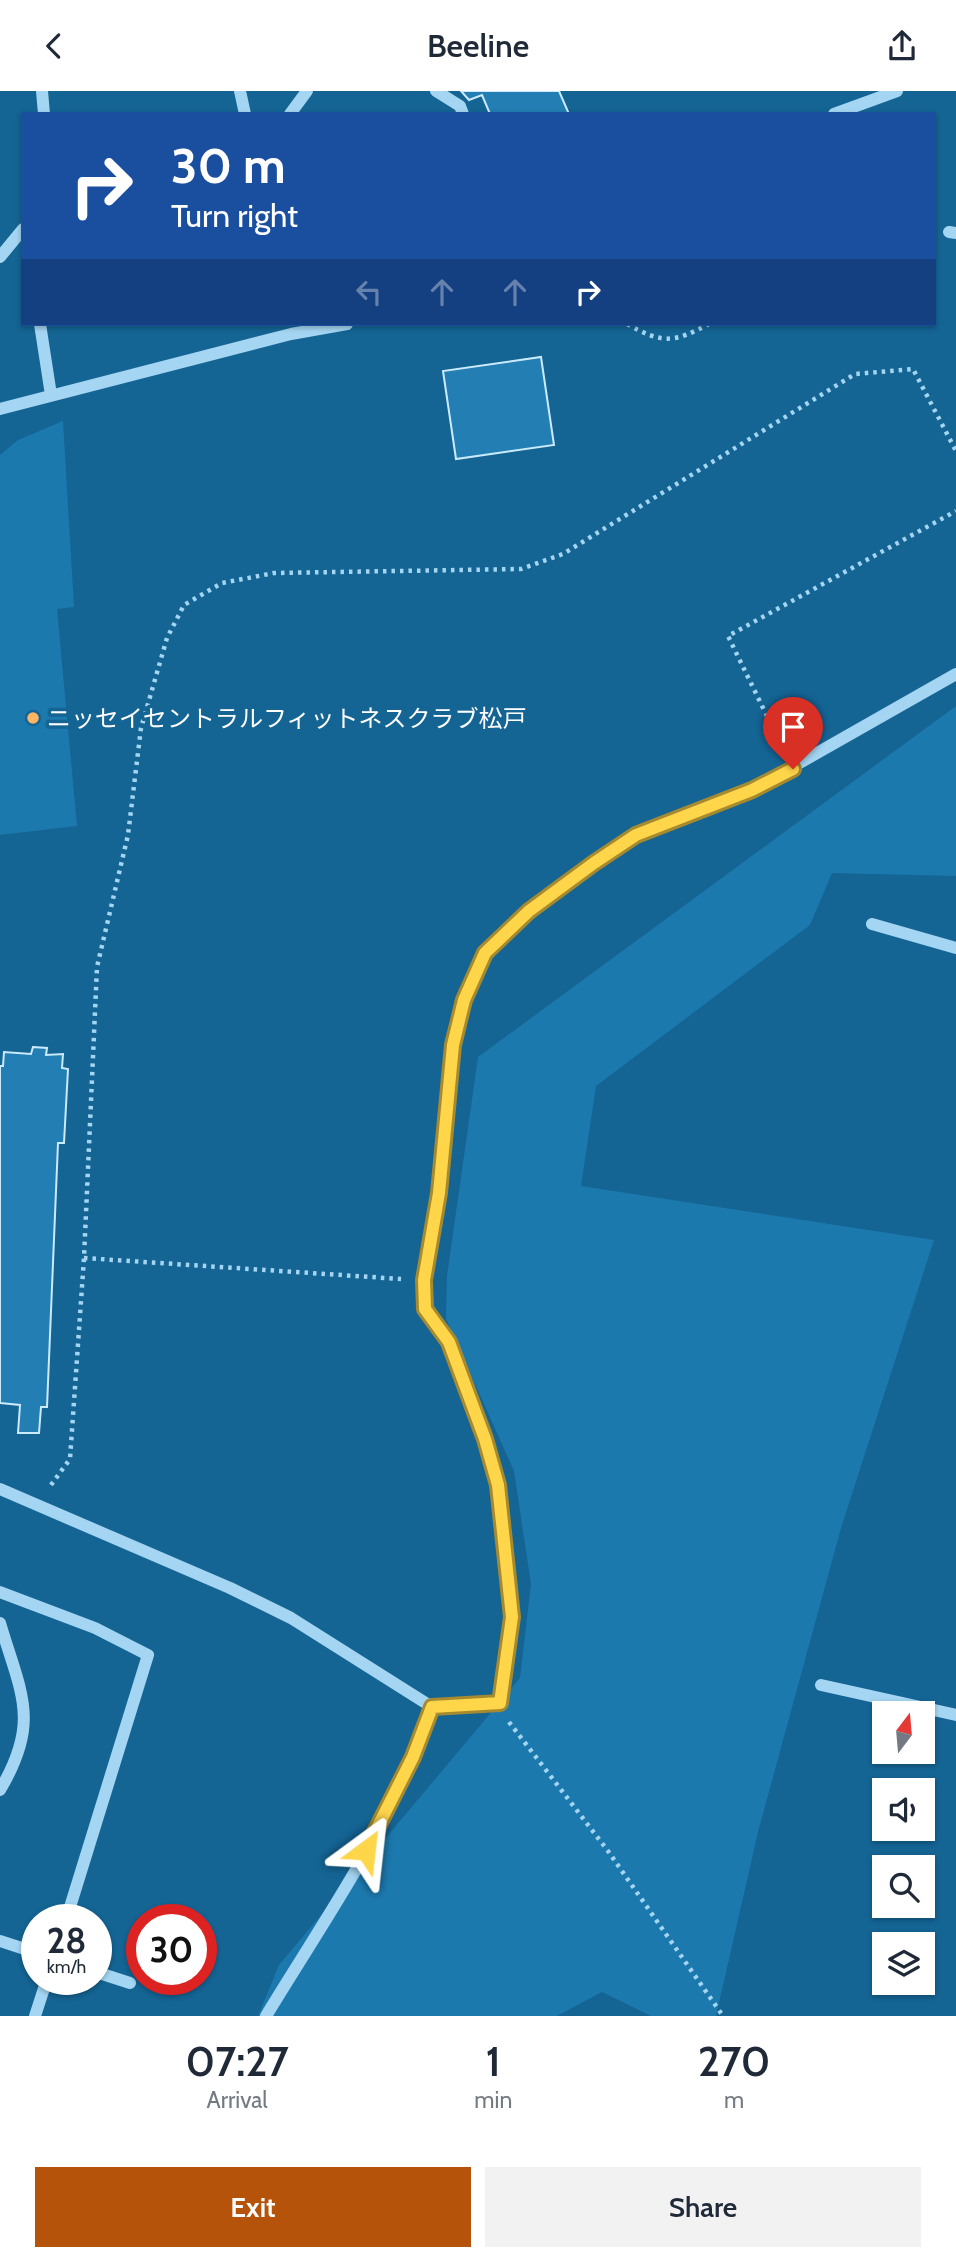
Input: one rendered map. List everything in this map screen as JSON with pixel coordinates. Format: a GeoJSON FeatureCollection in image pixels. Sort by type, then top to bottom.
{"type":"FeatureCollection","features":[{"type":"Feature","properties":{"kind":"street"},"geometry":{"type":"LineString","coordinates":[[42,91],[44,112]]}},
{"type":"Feature","properties":{"kind":"street"},"geometry":{"type":"LineString","coordinates":[[240,91],[245,112]]}},
{"type":"Feature","properties":{"kind":"street"},"geometry":{"type":"LineString","coordinates":[[291,112],[307,91]]}},
{"type":"Feature","properties":{"kind":"street"},"geometry":{"type":"LineString","coordinates":[[436,91],[460,106],[462,112]]}},
{"type":"Feature","properties":{"kind":"street"},"geometry":{"type":"LineString","coordinates":[[839,112],[897,91]]}},
{"type":"Feature","properties":{"kind":"street"},"geometry":{"type":"LineString","coordinates":[[0,257],[21,231]]}},
{"type":"Feature","properties":{"kind":"street"},"geometry":{"type":"LineString","coordinates":[[40,326],[51,395]]}},
{"type":"Feature","properties":{"kind":"street"},"geometry":{"type":"LineString","coordinates":[[0,408],[290,329],[324,326]]}},
{"type":"Feature","properties":{"kind":"street"},"geometry":{"type":"LineString","coordinates":[[0,1489],[230,1588],[291,1618],[432,1707],[500,1703],[512,1617],[498,1485],[485,1439],[449,1342],[425,1309],[424,1280],[439,1193],[453,1045],[464,1000],[485,953],[529,911],[636,835],[752,790],[956,674]]}},
{"type":"Feature","properties":{"kind":"street"},"geometry":{"type":"LineString","coordinates":[[872,924],[956,948]]}},
{"type":"Feature","properties":{"kind":"street"},"geometry":{"type":"LineString","coordinates":[[0,1592],[95,1628],[148,1655],[71,1904]]}},
{"type":"Feature","properties":{"kind":"street"},"geometry":{"type":"LineString","coordinates":[[0,1623],[22,1694],[25,1721],[17,1761],[0,1790]]}},
{"type":"Feature","properties":{"kind":"street"},"geometry":{"type":"LineString","coordinates":[[821,1685],[956,1715]]}},
{"type":"Feature","properties":{"kind":"street"},"geometry":{"type":"LineString","coordinates":[[266,2016],[380,1826],[424,1733],[432,1707]]}},
{"type":"Feature","properties":{"kind":"street"},"geometry":{"type":"LineString","coordinates":[[0,1941],[21,1948]]}},
{"type":"Feature","properties":{"kind":"street"},"geometry":{"type":"LineString","coordinates":[[35,2016],[42,1995]]}},
{"type":"Feature","properties":{"kind":"path"},"geometry":{"type":"LineString","coordinates":[[631,326],[654,339],[681,339],[705,326]]}},
{"type":"Feature","properties":{"kind":"path"},"geometry":{"type":"LineString","coordinates":[[36,1506],[70,1459],[84,1258],[97,967],[128,835],[141,728],[167,638],[184,605],[222,583],[274,573],[521,569],[563,554],[855,374],[913,369],[956,451]]}},
{"type":"Feature","properties":{"kind":"path"},"geometry":{"type":"LineString","coordinates":[[793,769],[728,636],[956,511]]}},
{"type":"Feature","properties":{"kind":"path"},"geometry":{"type":"LineString","coordinates":[[84,1258],[424,1280]]}},
{"type":"Feature","properties":{"kind":"path"},"geometry":{"type":"LineString","coordinates":[[500,1703],[503,1713],[608,1851],[723,2016]]}},
{"type":"Feature","properties":{"kind":"shaded area","name":"ニッセイセントラルフィットネスクラブ松戸"},"geometry":{"type":"Polygon","coordinates":[[[63,421],[74,607],[57,609],[77,826],[0,835],[0,455],[18,440],[63,421]]]}},
{"type":"Feature","properties":{"kind":"shaded area"},"geometry":{"type":"Polygon","coordinates":[[[956,706],[956,876],[832,873],[810,925],[596,1086],[581,1186],[934,1240],[841,1528],[758,1832],[716,2016],[651,2016],[602,1992],[557,2016],[258,2016],[279,1965],[520,1678],[531,1584],[514,1471],[446,1319],[447,1276],[478,1057],[956,706]]]}},
{"type":"Feature","properties":{"kind":"building"},"geometry":{"type":"Polygon","coordinates":[[[461,91],[559,91],[568,112],[489,112],[482,95],[469,100],[461,91]]]}},
{"type":"Feature","properties":{"kind":"building"},"geometry":{"type":"Polygon","coordinates":[[[541,357],[554,445],[456,459],[443,371],[541,357]]]}},
{"type":"Feature","properties":{"kind":"building"},"geometry":{"type":"Polygon","coordinates":[[[33,1047],[47,1048],[46,1055],[63,1054],[62,1068],[68,1069],[64,1143],[58,1143],[47,1407],[41,1407],[39,1433],[18,1433],[20,1405],[0,1403],[0,1066],[3,1066],[4,1052],[31,1054],[33,1047]]]}},
{"type":"Feature","properties":{"kind":"place","name":"ニッセイセントラルフィットネスクラブ松戸"},"geometry":{"type":"Point","coordinates":[33,718]}},
{"type":"Feature","properties":{"kind":"route"},"geometry":{"type":"LineString","coordinates":[[366,1850],[413,1757],[432,1707],[500,1703],[512,1617],[498,1485],[485,1439],[449,1342],[425,1309],[424,1280],[439,1193],[453,1045],[464,1000],[485,953],[529,911],[594,863],[636,835],[752,790],[793,769]]}}]}
